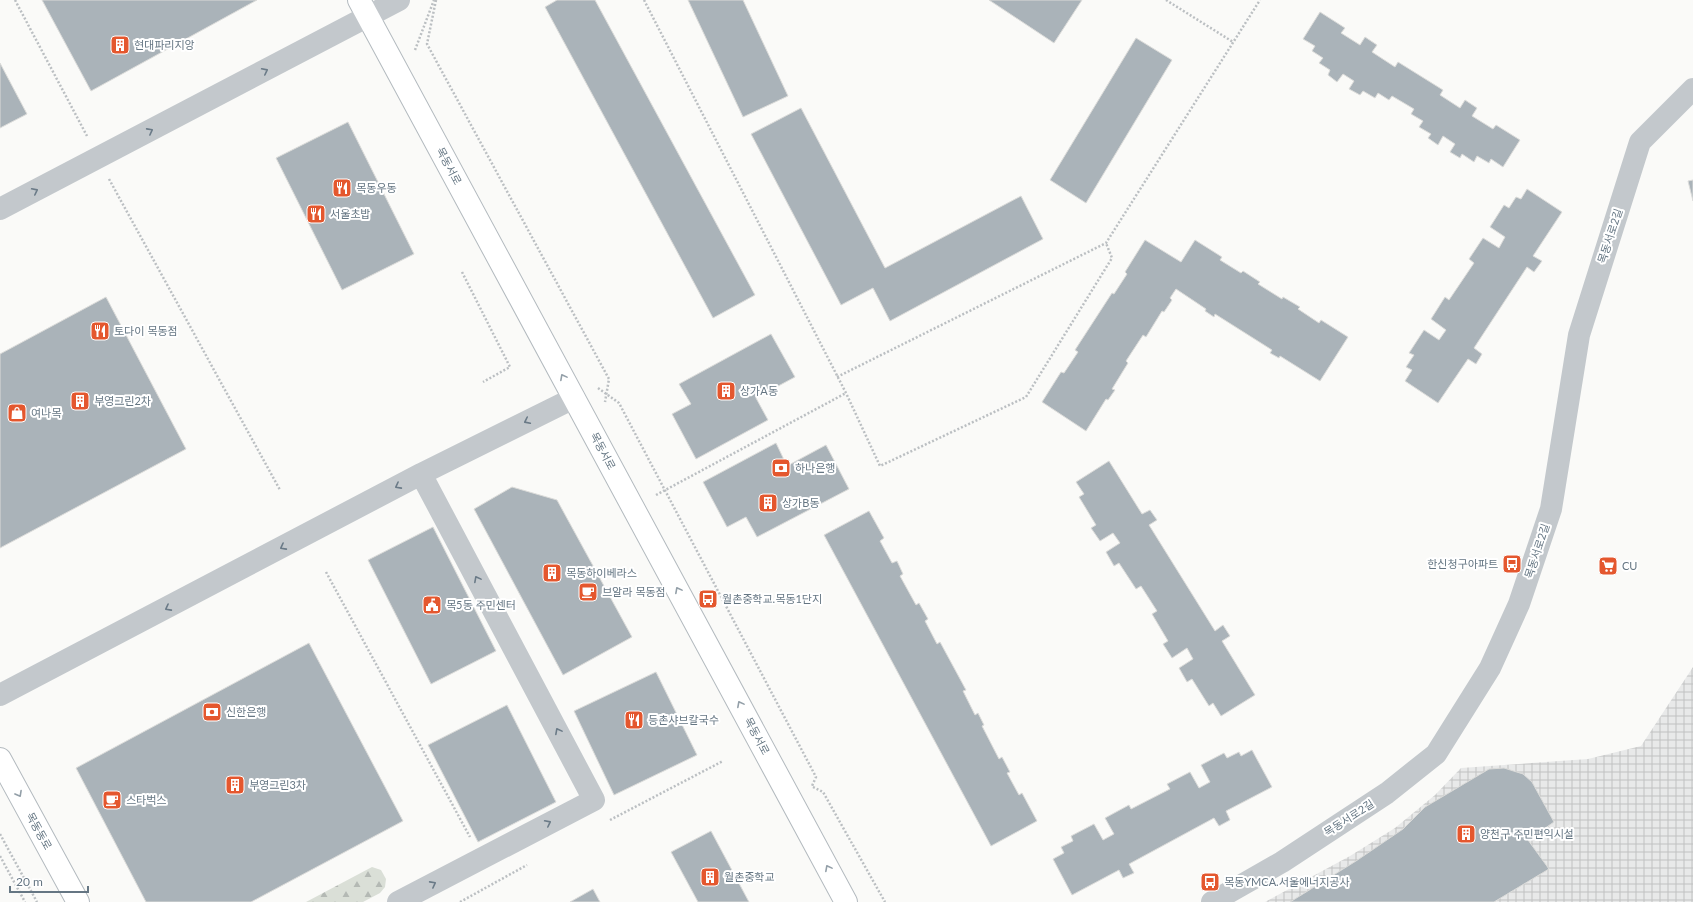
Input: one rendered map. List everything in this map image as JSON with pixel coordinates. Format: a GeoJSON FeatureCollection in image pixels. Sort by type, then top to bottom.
{"type":"FeatureCollection","features":[{"type":"Feature","properties":{"kind":"main road","name":"목동서로"},"geometry":{"type":"LineString","coordinates":[[364,9],[846,902]]}},
{"type":"Feature","properties":{"kind":"main road","name":"목동동로"},"geometry":{"type":"LineString","coordinates":[[0,759],[78,902]]}},
{"type":"Feature","properties":{"kind":"street"},"geometry":{"type":"LineString","coordinates":[[0,209],[98,158],[364,9],[399,0]]}},
{"type":"Feature","properties":{"kind":"street","name":"목동서로2길"},"geometry":{"type":"LineString","coordinates":[[1212,902],[1282,862],[1388,793],[1436,754],[1490,668],[1519,604],[1551,509],[1579,335],[1640,142],[1693,89]]}},
{"type":"Feature","properties":{"kind":"street"},"geometry":{"type":"LineString","coordinates":[[0,695],[421,474],[574,398]]}},
{"type":"Feature","properties":{"kind":"street"},"geometry":{"type":"LineString","coordinates":[[398,902],[594,800],[421,474]]}},
{"type":"Feature","properties":{"kind":"path"},"geometry":{"type":"LineString","coordinates":[[15,0],[98,158],[280,490]]}},
{"type":"Feature","properties":{"kind":"path"},"geometry":{"type":"LineString","coordinates":[[418,57],[414,50],[435,0]]}},
{"type":"Feature","properties":{"kind":"path"},"geometry":{"type":"LineString","coordinates":[[435,0],[427,44],[609,379],[604,408]]}},
{"type":"Feature","properties":{"kind":"path"},"geometry":{"type":"LineString","coordinates":[[644,0],[846,393],[880,466],[1026,397],[1112,258],[1106,243]]}},
{"type":"Feature","properties":{"kind":"path"},"geometry":{"type":"LineString","coordinates":[[1166,0],[1233,42]]}},
{"type":"Feature","properties":{"kind":"path"},"geometry":{"type":"LineString","coordinates":[[837,376],[1106,243],[1260,0]]}},
{"type":"Feature","properties":{"kind":"path"},"geometry":{"type":"LineString","coordinates":[[462,272],[510,367],[483,382]]}},
{"type":"Feature","properties":{"kind":"path"},"geometry":{"type":"LineString","coordinates":[[596,387],[619,403],[816,777],[810,790]]}},
{"type":"Feature","properties":{"kind":"path"},"geometry":{"type":"LineString","coordinates":[[652,488],[656,495],[846,393]]}},
{"type":"Feature","properties":{"kind":"path"},"geometry":{"type":"LineString","coordinates":[[326,572],[470,837]]}},
{"type":"Feature","properties":{"kind":"path"},"geometry":{"type":"LineString","coordinates":[[0,834],[37,902]]}},
{"type":"Feature","properties":{"kind":"path"},"geometry":{"type":"LineString","coordinates":[[0,856],[25,902]]}},
{"type":"Feature","properties":{"kind":"shaded area"},"geometry":{"type":"Polygon","coordinates":[[[1693,667],[1693,902],[1265,902],[1350,856],[1395,828],[1435,795],[1461,768],[1588,759],[1641,746],[1693,667]]]}},
{"type":"Feature","properties":{"kind":"green space"},"geometry":{"type":"Polygon","coordinates":[[[372,867],[381,870],[386,879],[385,887],[380,893],[363,902],[306,902],[372,867]]]}},
{"type":"Feature","properties":{"kind":"building","name":"현대파리지앙"},"geometry":{"type":"Polygon","coordinates":[[[42,0],[257,0],[91,91],[42,0]]]}},
{"type":"Feature","properties":{"kind":"building"},"geometry":{"type":"Polygon","coordinates":[[[557,0],[595,0],[755,295],[713,318],[545,7],[557,0]]]}},
{"type":"Feature","properties":{"kind":"building"},"geometry":{"type":"Polygon","coordinates":[[[688,0],[743,0],[788,96],[743,117],[688,0]]]}},
{"type":"Feature","properties":{"kind":"building"},"geometry":{"type":"Polygon","coordinates":[[[989,0],[1082,0],[1054,43],[989,0]]]}},
{"type":"Feature","properties":{"kind":"building"},"geometry":{"type":"Polygon","coordinates":[[[1320,12],[1345,28],[1341,33],[1360,45],[1365,37],[1377,45],[1372,52],[1395,67],[1398,62],[1443,90],[1440,95],[1460,108],[1465,100],[1477,108],[1472,116],[1493,129],[1496,125],[1520,140],[1503,167],[1491,159],[1489,163],[1477,156],[1474,162],[1462,154],[1460,158],[1450,152],[1455,144],[1443,136],[1438,145],[1428,138],[1431,134],[1419,127],[1423,121],[1411,114],[1414,109],[1392,96],[1389,100],[1378,93],[1375,98],[1363,91],[1360,95],[1349,89],[1354,81],[1343,74],[1337,82],[1328,75],[1330,70],[1319,63],[1323,58],[1312,51],[1315,46],[1303,39],[1320,12]]]}},
{"type":"Feature","properties":{"kind":"building"},"geometry":{"type":"Polygon","coordinates":[[[1136,38],[1172,60],[1086,203],[1050,180],[1136,38]]]}},
{"type":"Feature","properties":{"kind":"building"},"geometry":{"type":"Polygon","coordinates":[[[0,63],[27,114],[0,128],[0,63]]]}},
{"type":"Feature","properties":{"kind":"building"},"geometry":{"type":"Polygon","coordinates":[[[801,108],[885,268],[1021,196],[1043,239],[890,321],[873,288],[841,305],[751,134],[801,108]]]}},
{"type":"Feature","properties":{"kind":"building"},"geometry":{"type":"Polygon","coordinates":[[[348,122],[414,254],[342,290],[276,158],[348,122]]]}},
{"type":"Feature","properties":{"kind":"building"},"geometry":{"type":"Polygon","coordinates":[[[1693,180],[1693,201],[1688,181],[1693,180]]]}},
{"type":"Feature","properties":{"kind":"building"},"geometry":{"type":"Polygon","coordinates":[[[1527,189],[1562,212],[1533,256],[1542,261],[1534,272],[1527,267],[1474,348],[1482,354],[1476,364],[1468,359],[1438,403],[1405,381],[1412,370],[1406,367],[1414,355],[1409,353],[1424,330],[1439,340],[1446,330],[1431,319],[1445,297],[1449,300],[1474,263],[1469,259],[1483,238],[1499,248],[1505,237],[1490,227],[1504,205],[1509,208],[1516,197],[1521,199],[1527,189]]]}},
{"type":"Feature","properties":{"kind":"building"},"geometry":{"type":"Polygon","coordinates":[[[1145,240],[1181,262],[1195,240],[1222,257],[1220,260],[1241,273],[1243,271],[1260,282],[1258,284],[1282,299],[1283,297],[1300,307],[1298,309],[1319,323],[1321,320],[1348,337],[1320,381],[1280,356],[1279,358],[1270,353],[1272,350],[1215,314],[1214,317],[1205,311],[1206,309],[1176,289],[1170,298],[1172,300],[1164,312],[1162,311],[1146,337],[1143,335],[1126,361],[1128,363],[1112,389],[1115,390],[1108,400],[1106,399],[1086,431],[1042,402],[1061,372],[1064,373],[1078,352],[1075,350],[1112,293],[1114,294],[1127,274],[1125,272],[1145,240]]]}},
{"type":"Feature","properties":{"kind":"building","name":"부영그린2차"},"geometry":{"type":"Polygon","coordinates":[[[106,297],[186,449],[0,548],[0,354],[106,297]]]}},
{"type":"Feature","properties":{"kind":"building","name":"상가A동"},"geometry":{"type":"Polygon","coordinates":[[[771,334],[795,377],[756,398],[768,420],[696,459],[672,414],[691,404],[679,384],[771,334]]]}},
{"type":"Feature","properties":{"kind":"building","name":"상가B동"},"geometry":{"type":"Polygon","coordinates":[[[776,443],[787,466],[826,445],[849,489],[757,537],[746,517],[727,527],[703,482],[776,443]]]}},
{"type":"Feature","properties":{"kind":"building"},"geometry":{"type":"Polygon","coordinates":[[[1109,461],[1142,514],[1150,510],[1157,520],[1149,525],[1215,631],[1223,625],[1230,636],[1222,641],[1255,695],[1221,716],[1213,703],[1209,706],[1192,679],[1187,682],[1179,668],[1193,659],[1187,648],[1172,658],[1163,644],[1168,641],[1152,614],[1157,611],[1141,586],[1136,589],[1119,563],[1114,566],[1106,552],[1120,543],[1113,533],[1100,541],[1091,528],[1096,525],[1079,497],[1084,494],[1076,482],[1109,461]]]}},
{"type":"Feature","properties":{"kind":"building","name":"목동하이베라스"},"geometry":{"type":"Polygon","coordinates":[[[512,487],[557,500],[632,637],[563,675],[474,509],[512,487]]]}},
{"type":"Feature","properties":{"kind":"building"},"geometry":{"type":"Polygon","coordinates":[[[869,511],[884,538],[880,541],[892,563],[897,561],[903,574],[900,576],[916,605],[919,603],[928,619],[925,621],[937,644],[940,642],[966,690],[963,691],[975,715],[978,713],[984,725],[982,726],[999,759],[1002,757],[1010,772],[1007,773],[1019,795],[1022,793],[1037,821],[991,846],[824,535],[869,511]]]}},
{"type":"Feature","properties":{"kind":"building","name":"목5동 주민센터"},"geometry":{"type":"Polygon","coordinates":[[[433,527],[496,651],[431,684],[368,560],[433,527]]]}},
{"type":"Feature","properties":{"kind":"building","name":"부영그린3차"},"geometry":{"type":"Polygon","coordinates":[[[309,643],[403,821],[251,902],[146,902],[76,768],[309,643]]]}},
{"type":"Feature","properties":{"kind":"building"},"geometry":{"type":"Polygon","coordinates":[[[656,672],[697,755],[614,795],[574,711],[656,672]]]}},
{"type":"Feature","properties":{"kind":"building"},"geometry":{"type":"Polygon","coordinates":[[[507,705],[556,802],[478,842],[428,745],[507,705]]]}},
{"type":"Feature","properties":{"kind":"building"},"geometry":{"type":"Polygon","coordinates":[[[1252,750],[1272,787],[1226,811],[1230,820],[1219,826],[1214,818],[1129,864],[1134,873],[1123,878],[1119,870],[1072,895],[1053,859],[1064,853],[1061,847],[1073,841],[1071,836],[1094,824],[1103,840],[1114,834],[1105,818],[1129,805],[1131,809],[1170,789],[1167,784],[1190,772],[1199,788],[1210,782],[1201,765],[1224,753],[1227,758],[1239,752],[1241,756],[1252,750]]]}},
{"type":"Feature","properties":{"kind":"building","name":"양천구 주민편익시설"},"geometry":{"type":"Polygon","coordinates":[[[1504,768],[1523,774],[1532,782],[1554,822],[1528,840],[1549,869],[1494,902],[1290,902],[1356,861],[1403,829],[1425,807],[1489,769],[1504,768]]]}},
{"type":"Feature","properties":{"kind":"building","name":"월촌중학교"},"geometry":{"type":"Polygon","coordinates":[[[711,831],[749,902],[698,902],[671,852],[711,831]]]}},
{"type":"Feature","properties":{"kind":"building"},"geometry":{"type":"Polygon","coordinates":[[[593,889],[600,902],[570,902],[593,889]]]}},
{"type":"Feature","properties":{"kind":"place","name":"현대파리지앙"},"geometry":{"type":"Point","coordinates":[120,45]}},
{"type":"Feature","properties":{"kind":"place","name":"목동우동"},"geometry":{"type":"Point","coordinates":[342,188]}},
{"type":"Feature","properties":{"kind":"place","name":"서울초밥"},"geometry":{"type":"Point","coordinates":[316,214]}},
{"type":"Feature","properties":{"kind":"place","name":"토다이 목동점"},"geometry":{"type":"Point","coordinates":[100,331]}},
{"type":"Feature","properties":{"kind":"place","name":"상가A동"},"geometry":{"type":"Point","coordinates":[726,391]}},
{"type":"Feature","properties":{"kind":"place","name":"부영그린2차"},"geometry":{"type":"Point","coordinates":[80,401]}},
{"type":"Feature","properties":{"kind":"place","name":"여나목"},"geometry":{"type":"Point","coordinates":[17,413]}},
{"type":"Feature","properties":{"kind":"place","name":"하나은행"},"geometry":{"type":"Point","coordinates":[781,468]}},
{"type":"Feature","properties":{"kind":"place","name":"상가B동"},"geometry":{"type":"Point","coordinates":[768,503]}},
{"type":"Feature","properties":{"kind":"place","name":"한신청구아파트"},"geometry":{"type":"Point","coordinates":[1512,564]}},
{"type":"Feature","properties":{"kind":"place","name":"CU"},"geometry":{"type":"Point","coordinates":[1608,566]}},
{"type":"Feature","properties":{"kind":"place","name":"목동하이베라스"},"geometry":{"type":"Point","coordinates":[552,573]}},
{"type":"Feature","properties":{"kind":"place","name":"브알라 목동점"},"geometry":{"type":"Point","coordinates":[588,592]}},
{"type":"Feature","properties":{"kind":"place","name":"월촌중학교.목동1단지"},"geometry":{"type":"Point","coordinates":[708,599]}},
{"type":"Feature","properties":{"kind":"place","name":"목5동 주민센터"},"geometry":{"type":"Point","coordinates":[432,605]}},
{"type":"Feature","properties":{"kind":"place","name":"신한은행"},"geometry":{"type":"Point","coordinates":[212,712]}},
{"type":"Feature","properties":{"kind":"place","name":"등촌샤브칼국수"},"geometry":{"type":"Point","coordinates":[634,720]}},
{"type":"Feature","properties":{"kind":"place","name":"부영그린3차"},"geometry":{"type":"Point","coordinates":[235,785]}},
{"type":"Feature","properties":{"kind":"place","name":"스타벅스"},"geometry":{"type":"Point","coordinates":[112,800]}},
{"type":"Feature","properties":{"kind":"place","name":"양천구 주민편익시설"},"geometry":{"type":"Point","coordinates":[1466,834]}},
{"type":"Feature","properties":{"kind":"place","name":"월촌중학교"},"geometry":{"type":"Point","coordinates":[710,877]}},
{"type":"Feature","properties":{"kind":"place","name":"목동YMCA.서울에너지공사"},"geometry":{"type":"Point","coordinates":[1210,882]}}]}
